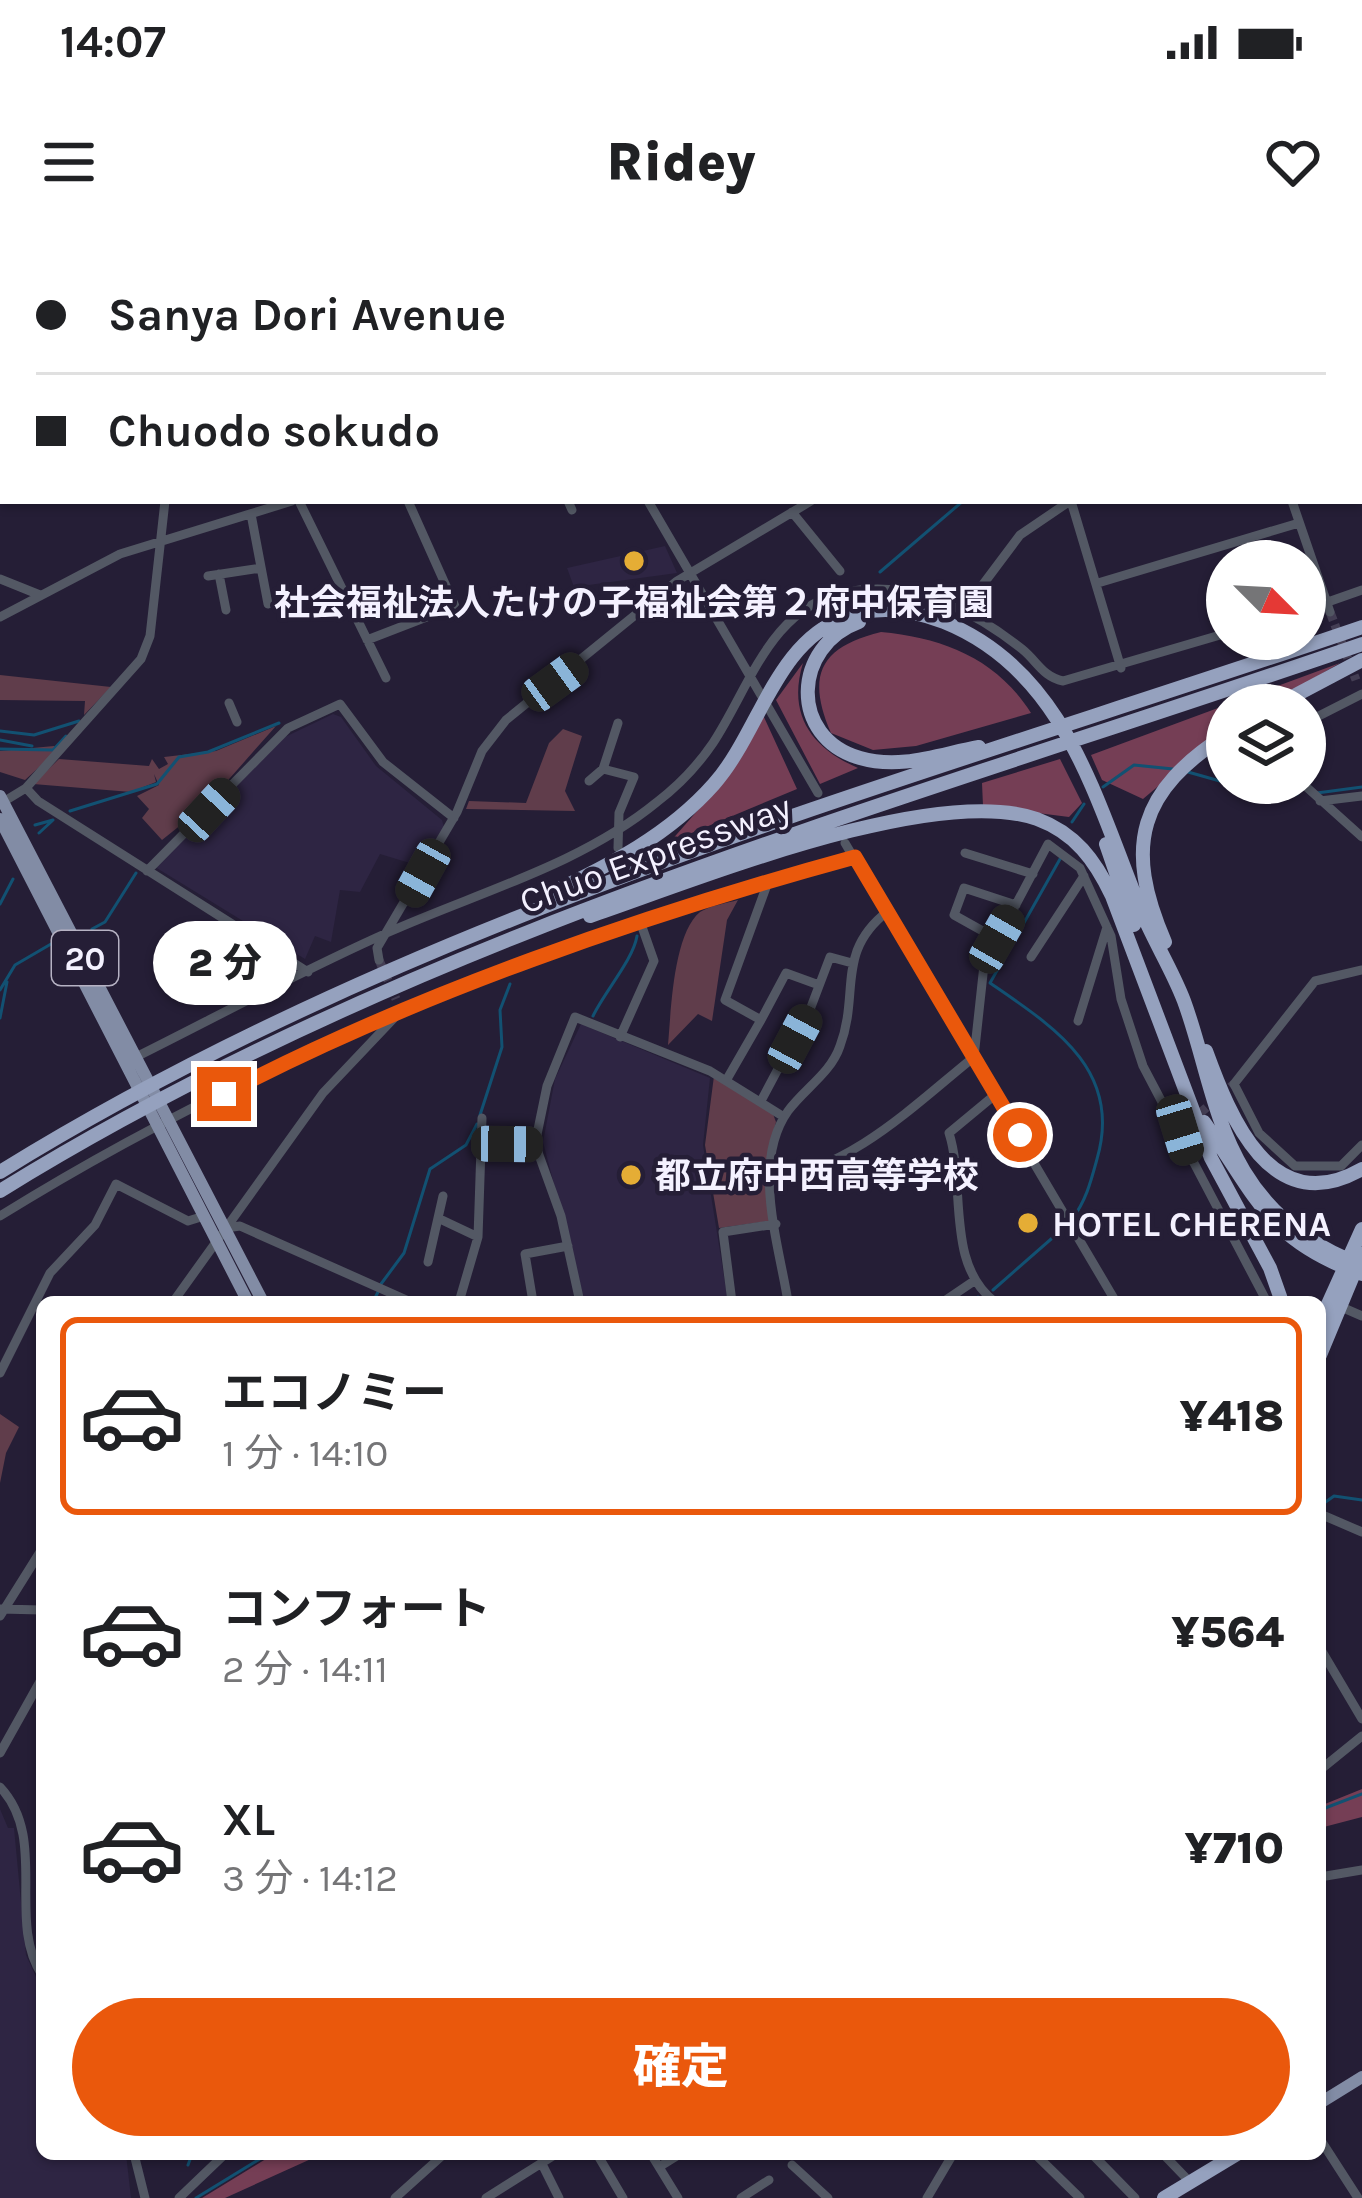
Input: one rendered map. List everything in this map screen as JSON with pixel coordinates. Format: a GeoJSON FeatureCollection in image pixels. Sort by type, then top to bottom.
{"type":"FeatureCollection","features":[{"type":"Feature","properties":{"kind":"highway"},"geometry":{"type":"LineString","coordinates":[[419,956],[655,836],[719,779],[773,688],[816,634],[848,616],[871,611],[930,617],[997,650],[1035,687],[1066,731],[1174,978],[1221,1124],[1244,1171],[1287,1223],[1324,1253],[1362,1264]]}},
{"type":"Feature","properties":{"kind":"highway"},"geometry":{"type":"LineString","coordinates":[[1044,734],[904,763],[865,760],[838,748],[819,730],[807,703],[809,669],[835,634],[857,622],[890,618],[942,629],[1005,668],[1040,706],[1079,776],[1134,926],[1141,960]]}},
{"type":"Feature","properties":{"kind":"highway","name":"Chuo Expressway"},"geometry":{"type":"LineString","coordinates":[[0,1172],[419,956],[579,891],[1362,626]]}},
{"type":"Feature","properties":{"kind":"highway","name":"Chuo Expressway"},"geometry":{"type":"LineString","coordinates":[[0,1191],[166,1085],[421,975],[696,867],[1362,644]]}},
{"type":"Feature","properties":{"kind":"highway"},"geometry":{"type":"LineString","coordinates":[[1316,684],[1362,660]]}},
{"type":"Feature","properties":{"kind":"highway"},"geometry":{"type":"LineString","coordinates":[[1174,978],[1141,860],[1146,821],[1172,776],[1206,749]]}},
{"type":"Feature","properties":{"kind":"highway"},"geometry":{"type":"LineString","coordinates":[[421,975],[798,847],[920,817],[984,811],[1035,819],[1075,840],[1104,878],[1141,960],[1211,1158],[1270,1268],[1280,1296]]}},
{"type":"Feature","properties":{"kind":"highway"},"geometry":{"type":"LineString","coordinates":[[1198,1044],[1206,1051],[1237,1128],[1265,1162],[1310,1181],[1335,1180],[1362,1169]]}},
{"type":"Feature","properties":{"kind":"highway"},"geometry":{"type":"LineString","coordinates":[[1191,1103],[1258,1207],[1362,1274]]}},
{"type":"Feature","properties":{"kind":"highway"},"geometry":{"type":"LineString","coordinates":[[1326,1309],[1362,1228]]}},
{"type":"Feature","properties":{"kind":"highway"},"geometry":{"type":"LineString","coordinates":[[1326,1339],[1362,1254]]}},
{"type":"Feature","properties":{"kind":"highway"},"geometry":{"type":"LineString","coordinates":[[1168,2197],[1227,2160]]}},
{"type":"Feature","properties":{"kind":"main road","name":"20"},"geometry":{"type":"LineString","coordinates":[[2,799],[136,1057],[204,1216],[245,1296]]}},
{"type":"Feature","properties":{"kind":"main road","name":"20"},"geometry":{"type":"LineString","coordinates":[[0,819],[260,1296]]}},
{"type":"Feature","properties":{"kind":"main road"},"geometry":{"type":"LineString","coordinates":[[1326,2099],[1362,2077]]}},
{"type":"Feature","properties":{"kind":"street"},"geometry":{"type":"LineString","coordinates":[[2,799],[26,788],[141,659],[150,636],[165,504]]}},
{"type":"Feature","properties":{"kind":"street"},"geometry":{"type":"LineString","coordinates":[[0,617],[120,554],[285,504]]}},
{"type":"Feature","properties":{"kind":"street"},"geometry":{"type":"LineString","coordinates":[[298,504],[386,678]]}},
{"type":"Feature","properties":{"kind":"street"},"geometry":{"type":"LineString","coordinates":[[368,640],[455,606],[409,504]]}},
{"type":"Feature","properties":{"kind":"street"},"geometry":{"type":"LineString","coordinates":[[650,504],[818,793]]}},
{"type":"Feature","properties":{"kind":"street"},"geometry":{"type":"LineString","coordinates":[[379,960],[377,947],[454,818],[482,751],[506,720],[689,573],[806,504]]}},
{"type":"Feature","properties":{"kind":"street"},"geometry":{"type":"LineString","coordinates":[[963,611],[1020,535],[1066,504]]}},
{"type":"Feature","properties":{"kind":"street"},"geometry":{"type":"LineString","coordinates":[[1072,504],[1121,668]]}},
{"type":"Feature","properties":{"kind":"street"},"geometry":{"type":"LineString","coordinates":[[1293,504],[1328,608],[1362,590]]}},
{"type":"Feature","properties":{"kind":"street"},"geometry":{"type":"LineString","coordinates":[[792,512],[840,571]]}},
{"type":"Feature","properties":{"kind":"street"},"geometry":{"type":"LineString","coordinates":[[250,514],[268,604]]}},
{"type":"Feature","properties":{"kind":"street"},"geometry":{"type":"LineString","coordinates":[[1098,583],[1299,523]]}},
{"type":"Feature","properties":{"kind":"street"},"geometry":{"type":"LineString","coordinates":[[226,610],[213,575],[262,568]]}},
{"type":"Feature","properties":{"kind":"street"},"geometry":{"type":"LineString","coordinates":[[0,579],[40,595]]}},
{"type":"Feature","properties":{"kind":"street"},"geometry":{"type":"LineString","coordinates":[[136,1057],[390,931],[537,872],[618,831],[691,771],[714,742],[777,633],[833,596],[895,589],[963,611],[1017,645],[1055,680],[1121,668],[1206,640]]}},
{"type":"Feature","properties":{"kind":"street"},"geometry":{"type":"LineString","coordinates":[[1326,712],[1362,694],[1356,680]]}},
{"type":"Feature","properties":{"kind":"street"},"geometry":{"type":"LineString","coordinates":[[229,703],[237,722]]}},
{"type":"Feature","properties":{"kind":"street"},"geometry":{"type":"LineString","coordinates":[[147,871],[288,728],[340,704],[382,762],[454,818]]}},
{"type":"Feature","properties":{"kind":"street"},"geometry":{"type":"LineString","coordinates":[[590,781],[603,769],[618,723]]}},
{"type":"Feature","properties":{"kind":"street"},"geometry":{"type":"LineString","coordinates":[[603,769],[634,777],[618,831],[622,846]]}},
{"type":"Feature","properties":{"kind":"street"},"geometry":{"type":"LineString","coordinates":[[26,788],[308,972]]}},
{"type":"Feature","properties":{"kind":"street"},"geometry":{"type":"LineString","coordinates":[[1326,800],[1362,796]]}},
{"type":"Feature","properties":{"kind":"street"},"geometry":{"type":"LineString","coordinates":[[1322,804],[1362,837]]}},
{"type":"Feature","properties":{"kind":"street"},"geometry":{"type":"LineString","coordinates":[[845,843],[1113,1296]]}},
{"type":"Feature","properties":{"kind":"street"},"geometry":{"type":"LineString","coordinates":[[770,1180],[810,1174],[868,1142],[974,1057],[982,972],[1048,844],[1069,854],[1084,876],[1107,927],[1121,999],[1143,1066],[1264,1296]]}},
{"type":"Feature","properties":{"kind":"street"},"geometry":{"type":"LineString","coordinates":[[965,853],[1033,874]]}},
{"type":"Feature","properties":{"kind":"street"},"geometry":{"type":"LineString","coordinates":[[0,1216],[163,1122],[400,1011],[652,920],[855,857]]}},
{"type":"Feature","properties":{"kind":"street"},"geometry":{"type":"LineString","coordinates":[[1031,957],[1084,876]]}},
{"type":"Feature","properties":{"kind":"street"},"geometry":{"type":"LineString","coordinates":[[761,1020],[725,1000],[768,883]]}},
{"type":"Feature","properties":{"kind":"street"},"geometry":{"type":"LineString","coordinates":[[997,939],[954,915],[964,888],[1016,905]]}},
{"type":"Feature","properties":{"kind":"street"},"geometry":{"type":"LineString","coordinates":[[645,903],[652,920]]}},
{"type":"Feature","properties":{"kind":"street"},"geometry":{"type":"LineString","coordinates":[[787,1296],[770,1180],[772,1146],[784,1117],[841,1046],[852,963],[862,935],[888,911]]}},
{"type":"Feature","properties":{"kind":"street"},"geometry":{"type":"LineString","coordinates":[[620,1037],[655,961],[640,925]]}},
{"type":"Feature","properties":{"kind":"street"},"geometry":{"type":"LineString","coordinates":[[1078,1021],[1107,927]]}},
{"type":"Feature","properties":{"kind":"street"},"geometry":{"type":"LineString","coordinates":[[761,1102],[830,957],[852,963]]}},
{"type":"Feature","properties":{"kind":"street"},"geometry":{"type":"LineString","coordinates":[[1362,970],[1315,981],[1234,1084],[1258,1133],[1295,1166],[1341,1166],[1362,1145]]}},
{"type":"Feature","properties":{"kind":"street"},"geometry":{"type":"LineString","coordinates":[[727,1079],[786,973],[819,985]]}},
{"type":"Feature","properties":{"kind":"street"},"geometry":{"type":"LineString","coordinates":[[396,999],[400,1011]]}},
{"type":"Feature","properties":{"kind":"street"},"geometry":{"type":"LineString","coordinates":[[177,1296],[323,1093],[400,1011]]}},
{"type":"Feature","properties":{"kind":"street"},"geometry":{"type":"LineString","coordinates":[[579,1296],[535,1144],[547,1086],[575,1017],[727,1079],[784,1117]]}},
{"type":"Feature","properties":{"kind":"street"},"geometry":{"type":"LineString","coordinates":[[989,1296],[974,1281],[949,1133],[996,1094]]}},
{"type":"Feature","properties":{"kind":"street"},"geometry":{"type":"LineString","coordinates":[[461,1296],[478,1237],[482,1118]]}},
{"type":"Feature","properties":{"kind":"street"},"geometry":{"type":"LineString","coordinates":[[480,1143],[535,1144]]}},
{"type":"Feature","properties":{"kind":"street"},"geometry":{"type":"LineString","coordinates":[[38,1296],[50,1273],[95,1225],[116,1184],[188,1221],[204,1216]]}},
{"type":"Feature","properties":{"kind":"street"},"geometry":{"type":"LineString","coordinates":[[428,1262],[442,1220],[443,1196]]}},
{"type":"Feature","properties":{"kind":"street"},"geometry":{"type":"LineString","coordinates":[[442,1220],[478,1237]]}},
{"type":"Feature","properties":{"kind":"street"},"geometry":{"type":"LineString","coordinates":[[732,1296],[723,1232],[776,1224]]}},
{"type":"Feature","properties":{"kind":"street"},"geometry":{"type":"LineString","coordinates":[[226,1228],[240,1226],[396,1296]]}},
{"type":"Feature","properties":{"kind":"street"},"geometry":{"type":"LineString","coordinates":[[531,1296],[525,1254],[568,1246]]}},
{"type":"Feature","properties":{"kind":"street"},"geometry":{"type":"LineString","coordinates":[[952,1296],[974,1281]]}},
{"type":"Feature","properties":{"kind":"street"},"geometry":{"type":"LineString","coordinates":[[0,1373],[36,1301]]}},
{"type":"Feature","properties":{"kind":"street"},"geometry":{"type":"LineString","coordinates":[[1339,1306],[1362,1316]]}},
{"type":"Feature","properties":{"kind":"street"},"geometry":{"type":"LineString","coordinates":[[1326,1517],[1362,1532]]}},
{"type":"Feature","properties":{"kind":"street"},"geometry":{"type":"LineString","coordinates":[[2,1611],[36,1558]]}},
{"type":"Feature","properties":{"kind":"street"},"geometry":{"type":"LineString","coordinates":[[26,1572],[36,1571]]}},
{"type":"Feature","properties":{"kind":"street"},"geometry":{"type":"LineString","coordinates":[[2,1611],[36,1610]]}},
{"type":"Feature","properties":{"kind":"street"},"geometry":{"type":"LineString","coordinates":[[1326,1658],[1362,1719]]}},
{"type":"Feature","properties":{"kind":"street"},"geometry":{"type":"LineString","coordinates":[[0,1753],[36,1689]]}},
{"type":"Feature","properties":{"kind":"street"},"geometry":{"type":"LineString","coordinates":[[1326,1765],[1362,1736]]}},
{"type":"Feature","properties":{"kind":"street"},"geometry":{"type":"LineString","coordinates":[[0,1787],[22,1822],[31,1954],[36,1964]]}},
{"type":"Feature","properties":{"kind":"street"},"geometry":{"type":"LineString","coordinates":[[1326,1876],[1362,1870]]}},
{"type":"Feature","properties":{"kind":"street"},"geometry":{"type":"LineString","coordinates":[[1326,2148],[1358,2198]]}},
{"type":"Feature","properties":{"kind":"street"},"geometry":{"type":"LineString","coordinates":[[136,2160],[145,2198]]}},
{"type":"Feature","properties":{"kind":"street"},"geometry":{"type":"LineString","coordinates":[[178,2198],[219,2160]]}},
{"type":"Feature","properties":{"kind":"street"},"geometry":{"type":"LineString","coordinates":[[395,2198],[437,2160]]}},
{"type":"Feature","properties":{"kind":"street"},"geometry":{"type":"LineString","coordinates":[[494,2196],[550,2160]]}},
{"type":"Feature","properties":{"kind":"street"},"geometry":{"type":"LineString","coordinates":[[600,2160],[622,2198]]}},
{"type":"Feature","properties":{"kind":"street"},"geometry":{"type":"LineString","coordinates":[[655,2160],[671,2196]]}},
{"type":"Feature","properties":{"kind":"street"},"geometry":{"type":"LineString","coordinates":[[659,2167],[670,2160]]}},
{"type":"Feature","properties":{"kind":"street"},"geometry":{"type":"LineString","coordinates":[[927,2198],[949,2160]]}},
{"type":"Feature","properties":{"kind":"street"},"geometry":{"type":"LineString","coordinates":[[1041,2160],[1080,2198]]}},
{"type":"Feature","properties":{"kind":"street"},"geometry":{"type":"LineString","coordinates":[[1097,2160],[1135,2198]]}},
{"type":"Feature","properties":{"kind":"street"},"geometry":{"type":"LineString","coordinates":[[1169,2160],[1190,2182]]}},
{"type":"Feature","properties":{"kind":"street"},"geometry":{"type":"LineString","coordinates":[[792,2165],[828,2198]]}},
{"type":"Feature","properties":{"kind":"street"},"geometry":{"type":"LineString","coordinates":[[543,2166],[560,2198]]}},
{"type":"Feature","properties":{"kind":"street"},"geometry":{"type":"LineString","coordinates":[[741,2198],[769,2180]]}},
{"type":"Feature","properties":{"kind":"shaded area","name":"社会福祉法人たけの子福祉会第２府中保育園"},"geometry":{"type":"Polygon","coordinates":[[[665,546],[677,573],[574,587],[567,568],[665,546]]]}},
{"type":"Feature","properties":{"kind":"shaded area"},"geometry":{"type":"Polygon","coordinates":[[[881,632],[926,639],[966,654],[1002,678],[1031,713],[916,746],[873,750],[831,733],[820,695],[824,666],[844,646],[881,632]]]}},
{"type":"Feature","properties":{"kind":"shaded area"},"geometry":{"type":"Polygon","coordinates":[[[803,663],[798,699],[807,728],[828,750],[858,768],[820,784],[776,700],[803,663]]]}},
{"type":"Feature","properties":{"kind":"shaded area"},"geometry":{"type":"Polygon","coordinates":[[[1340,663],[1304,684],[1283,684],[1340,663]]]}},
{"type":"Feature","properties":{"kind":"shaded area"},"geometry":{"type":"Polygon","coordinates":[[[0,675],[111,687],[84,715],[85,701],[0,700],[0,675]]]}},
{"type":"Feature","properties":{"kind":"shaded area"},"geometry":{"type":"Polygon","coordinates":[[[1206,713],[1206,746],[1143,799],[1102,780],[1091,755],[1206,713]]]}},
{"type":"Feature","properties":{"kind":"shaded area"},"geometry":{"type":"Polygon","coordinates":[[[333,714],[341,717],[376,766],[442,820],[444,827],[423,867],[380,854],[360,892],[340,890],[331,942],[315,936],[305,959],[155,867],[285,737],[333,714]]]}},
{"type":"Feature","properties":{"kind":"shaded area"},"geometry":{"type":"Polygon","coordinates":[[[763,715],[797,789],[670,842],[719,786],[763,715]]]}},
{"type":"Feature","properties":{"kind":"shaded area"},"geometry":{"type":"Polygon","coordinates":[[[276,726],[207,804],[162,840],[142,818],[149,809],[137,796],[159,785],[154,774],[156,782],[131,792],[33,784],[59,759],[149,766],[152,759],[159,769],[168,764],[164,757],[216,751],[276,726]]]}},
{"type":"Feature","properties":{"kind":"shaded area"},"geometry":{"type":"Polygon","coordinates":[[[563,729],[582,736],[565,791],[575,811],[466,809],[469,801],[526,803],[549,743],[563,729]]]}},
{"type":"Feature","properties":{"kind":"shaded area"},"geometry":{"type":"Polygon","coordinates":[[[54,746],[58,750],[25,780],[0,772],[0,751],[54,746]]]}},
{"type":"Feature","properties":{"kind":"shaded area"},"geometry":{"type":"Polygon","coordinates":[[[1060,759],[1082,803],[1069,817],[983,806],[982,783],[1060,759]]]}},
{"type":"Feature","properties":{"kind":"shaded area"},"geometry":{"type":"Polygon","coordinates":[[[738,900],[727,920],[712,1021],[698,1014],[668,1045],[684,937],[700,912],[738,900]]]}},
{"type":"Feature","properties":{"kind":"shaded area","name":"都立府中西高等学校"},"geometry":{"type":"Polygon","coordinates":[[[581,1024],[710,1078],[703,1145],[727,1296],[583,1296],[543,1142],[555,1079],[581,1024]]]}},
{"type":"Feature","properties":{"kind":"shaded area"},"geometry":{"type":"Polygon","coordinates":[[[714,1076],[773,1114],[776,1122],[766,1161],[769,1221],[719,1228],[705,1145],[714,1076]]]}},
{"type":"Feature","properties":{"kind":"shaded area"},"geometry":{"type":"Polygon","coordinates":[[[0,1414],[19,1427],[6,1453],[0,1483],[0,1414]]]}},
{"type":"Feature","properties":{"kind":"shaded area"},"geometry":{"type":"Polygon","coordinates":[[[1362,1789],[1362,1817],[1326,1826],[1326,1804],[1362,1789]]]}},
{"type":"Feature","properties":{"kind":"shaded area"},"geometry":{"type":"Polygon","coordinates":[[[0,1809],[8,1828],[14,1828],[26,1955],[36,1977],[36,2160],[127,2160],[131,2198],[0,2198],[0,1809]]]}},
{"type":"Feature","properties":{"kind":"shaded area"},"geometry":{"type":"Polygon","coordinates":[[[264,2160],[309,2160],[225,2198],[202,2198],[264,2160]]]}},
{"type":"Feature","properties":{"kind":"waterway"},"geometry":{"type":"LineString","coordinates":[[880,572],[959,504]]}},
{"type":"Feature","properties":{"kind":"waterway"},"geometry":{"type":"LineString","coordinates":[[0,731],[34,735],[79,721]]}},
{"type":"Feature","properties":{"kind":"waterway"},"geometry":{"type":"LineString","coordinates":[[70,811],[157,784],[179,757],[208,752],[279,723]]}},
{"type":"Feature","properties":{"kind":"waterway"},"geometry":{"type":"LineString","coordinates":[[0,749],[53,750],[66,736]]}},
{"type":"Feature","properties":{"kind":"waterway"},"geometry":{"type":"LineString","coordinates":[[0,740],[32,746]]}},
{"type":"Feature","properties":{"kind":"waterway"},"geometry":{"type":"LineString","coordinates":[[1103,787],[1134,765],[1173,769]]}},
{"type":"Feature","properties":{"kind":"waterway"},"geometry":{"type":"LineString","coordinates":[[1188,772],[1206,777]]}},
{"type":"Feature","properties":{"kind":"waterway"},"geometry":{"type":"LineString","coordinates":[[1326,792],[1362,787]]}},
{"type":"Feature","properties":{"kind":"waterway"},"geometry":{"type":"LineString","coordinates":[[1072,822],[1084,804]]}},
{"type":"Feature","properties":{"kind":"waterway"},"geometry":{"type":"LineString","coordinates":[[35,825],[53,820]]}},
{"type":"Feature","properties":{"kind":"waterway"},"geometry":{"type":"LineString","coordinates":[[39,833],[52,821]]}},
{"type":"Feature","properties":{"kind":"waterway"},"geometry":{"type":"LineString","coordinates":[[1060,859],[990,983],[1077,1054],[1100,1100],[1097,1159],[1072,1219]]}},
{"type":"Feature","properties":{"kind":"waterway"},"geometry":{"type":"LineString","coordinates":[[92,929],[105,922],[136,873]]}},
{"type":"Feature","properties":{"kind":"waterway"},"geometry":{"type":"LineString","coordinates":[[0,904],[13,879]]}},
{"type":"Feature","properties":{"kind":"waterway"},"geometry":{"type":"LineString","coordinates":[[593,1016],[637,936]]}},
{"type":"Feature","properties":{"kind":"waterway"},"geometry":{"type":"LineString","coordinates":[[0,990],[15,965],[51,944]]}},
{"type":"Feature","properties":{"kind":"waterway"},"geometry":{"type":"LineString","coordinates":[[0,1018],[7,982]]}},
{"type":"Feature","properties":{"kind":"waterway"},"geometry":{"type":"LineString","coordinates":[[480,1115],[502,1047],[500,1010],[510,984]]}},
{"type":"Feature","properties":{"kind":"waterway"},"geometry":{"type":"LineString","coordinates":[[381,1284],[404,1253],[430,1169],[466,1145],[477,1124]]}},
{"type":"Feature","properties":{"kind":"waterway"},"geometry":{"type":"LineString","coordinates":[[993,1290],[1066,1226]]}},
{"type":"Feature","properties":{"kind":"waterway"},"geometry":{"type":"LineString","coordinates":[[376,1296],[378,1292]]}},
{"type":"Feature","properties":{"kind":"waterway"},"geometry":{"type":"LineString","coordinates":[[1326,1502],[1334,1496],[1362,1500]]}},
{"type":"Feature","properties":{"kind":"waterway"},"geometry":{"type":"LineString","coordinates":[[1326,1808],[1362,1794]]}},
{"type":"Feature","properties":{"kind":"waterway"},"geometry":{"type":"LineString","coordinates":[[188,2165],[190,2160]]}},
{"type":"Feature","properties":{"kind":"waterway"},"geometry":{"type":"LineString","coordinates":[[196,2198],[258,2160]]}},
{"type":"Feature","properties":{"kind":"tunnel"},"geometry":{"type":"LineString","coordinates":[[1330,612],[1356,680]]}},
{"type":"Feature","properties":{"kind":"tunnel"},"geometry":{"type":"LineString","coordinates":[[379,960],[396,999]]}},
{"type":"Feature","properties":{"kind":"tunnel"},"geometry":{"type":"LineString","coordinates":[[1179,1131],[1234,1084]]}},
{"type":"Feature","properties":{"kind":"place","name":"社会福祉法人たけの子福祉会第２府中保育園"},"geometry":{"type":"Point","coordinates":[634,561]}},
{"type":"Feature","properties":{"kind":"place","name":"都立府中西高等学校"},"geometry":{"type":"Point","coordinates":[631,1175]}},
{"type":"Feature","properties":{"kind":"place","name":"HOTEL CHERENA"},"geometry":{"type":"Point","coordinates":[1028,1223]}},
{"type":"Feature","properties":{"kind":"route"},"geometry":{"type":"LineString","coordinates":[[224,1094],[400,1011],[586,942],[855,857],[1020,1135]]}}]}
